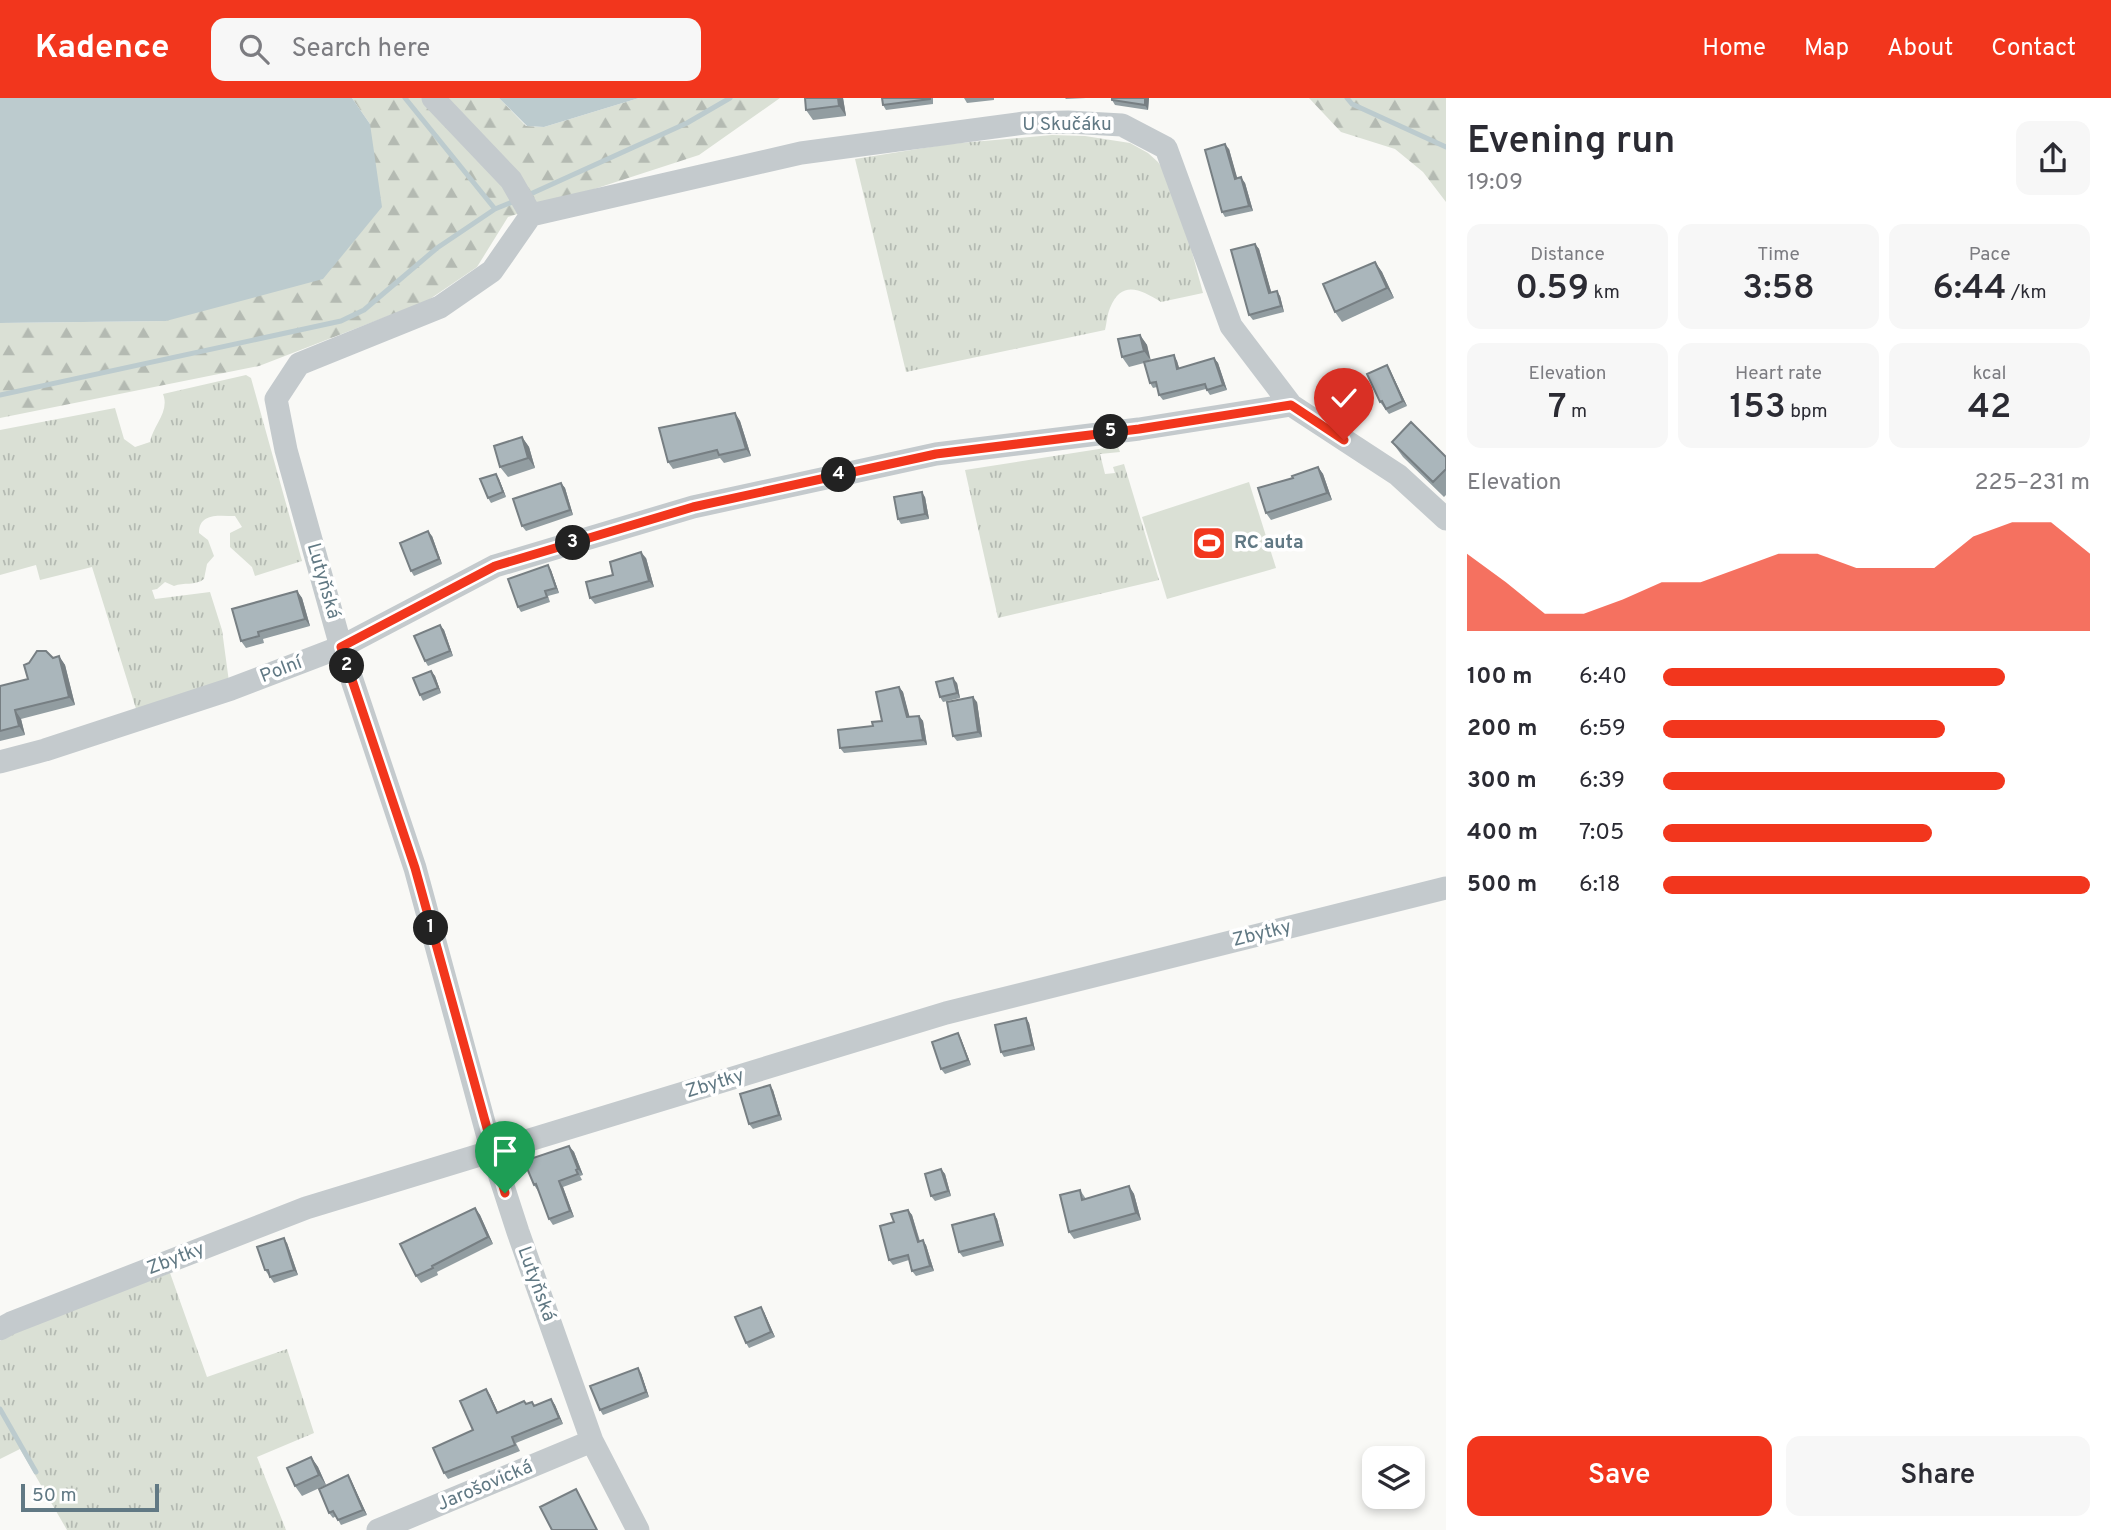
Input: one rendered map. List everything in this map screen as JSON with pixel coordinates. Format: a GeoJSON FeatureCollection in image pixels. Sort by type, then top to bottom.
{"type":"FeatureCollection","features":[{"type":"Feature","properties":{"kind":"street"},"geometry":{"type":"LineString","coordinates":[[433,98],[510,180],[531,215]]}},
{"type":"Feature","properties":{"kind":"street","name":"U Skučáku"},"geometry":{"type":"LineString","coordinates":[[531,215],[801,153],[1024,123],[1122,125],[1166,148],[1231,326],[1291,405],[1398,475],[1446,519]]}},
{"type":"Feature","properties":{"kind":"street","name":"Lutyňská"},"geometry":{"type":"LineString","coordinates":[[531,215],[492,271],[440,307],[299,364],[276,399],[286,450],[341,647],[415,868],[492,1152],[517,1232],[592,1441],[638,1530]]}},
{"type":"Feature","properties":{"kind":"street","name":"Polní"},"geometry":{"type":"LineString","coordinates":[[0,762],[45,750],[231,689],[341,647],[495,566],[693,507],[936,454],[1139,429],[1291,405]]}},
{"type":"Feature","properties":{"kind":"street","name":"Zbytky"},"geometry":{"type":"LineString","coordinates":[[0,1329],[306,1208],[946,1013],[1446,888]]}},
{"type":"Feature","properties":{"kind":"street","name":"Jarošovická"},"geometry":{"type":"LineString","coordinates":[[379,1530],[592,1441]]}},
{"type":"Feature","properties":{"kind":"green space"},"geometry":{"type":"Polygon","coordinates":[[[352,98],[499,98],[526,126],[544,127],[639,98],[780,98],[699,155],[508,217],[477,267],[427,301],[259,366],[0,418],[0,323],[166,321],[370,124],[352,98]]]}},
{"type":"Feature","properties":{"kind":"green space"},"geometry":{"type":"Polygon","coordinates":[[[1309,98],[1446,98],[1446,202],[1423,172],[1395,149],[1341,132],[1309,98]]]}},
{"type":"Feature","properties":{"kind":"green space"},"geometry":{"type":"Polygon","coordinates":[[[1052,135],[1085,136],[1130,143],[1158,162],[1174,185],[1203,293],[1161,302],[1139,291],[1126,290],[1115,299],[1105,330],[906,372],[855,159],[949,144],[1052,135]]]}},
{"type":"Feature","properties":{"kind":"green space"},"geometry":{"type":"Polygon","coordinates":[[[246,375],[251,378],[302,561],[255,576],[252,567],[230,547],[230,533],[242,527],[235,516],[206,518],[199,533],[208,540],[214,556],[207,564],[204,579],[174,586],[165,582],[152,590],[155,599],[210,592],[222,630],[229,682],[137,712],[92,567],[40,580],[36,565],[0,575],[0,430],[115,408],[124,439],[135,447],[150,442],[163,413],[163,394],[246,375]]]}},
{"type":"Feature","properties":{"kind":"green space"},"geometry":{"type":"Polygon","coordinates":[[[1118,446],[1120,452],[1100,454],[1105,474],[1115,473],[1113,467],[1124,464],[1159,580],[998,618],[965,470],[1118,446]]]}},
{"type":"Feature","properties":{"kind":"green space","name":"RC auta"},"geometry":{"type":"Polygon","coordinates":[[[1249,482],[1276,568],[1167,599],[1142,517],[1249,482]]]}},
{"type":"Feature","properties":{"kind":"green space"},"geometry":{"type":"Polygon","coordinates":[[[170,1273],[207,1377],[287,1349],[314,1433],[257,1457],[286,1530],[67,1530],[20,1449],[0,1459],[0,1341],[17,1330],[170,1273]]]}},
{"type":"Feature","properties":{"kind":"shaded area"},"geometry":{"type":"Polygon","coordinates":[[[0,98],[352,98],[370,124],[382,207],[323,279],[166,321],[0,323],[0,98]]]}},
{"type":"Feature","properties":{"kind":"shaded area"},"geometry":{"type":"Polygon","coordinates":[[[499,98],[639,98],[544,127],[527,126],[499,98]]]}},
{"type":"Feature","properties":{"kind":"building"},"geometry":{"type":"Polygon","coordinates":[[[805,98],[838,98],[839,106],[806,110],[805,98]]]}},
{"type":"Feature","properties":{"kind":"building"},"geometry":{"type":"Polygon","coordinates":[[[882,98],[930,98],[930,99],[883,105],[882,98]]]}},
{"type":"Feature","properties":{"kind":"building"},"geometry":{"type":"Polygon","coordinates":[[[1145,98],[1145,105],[1112,100],[1145,98]]]}},
{"type":"Feature","properties":{"kind":"building"},"geometry":{"type":"Polygon","coordinates":[[[1225,144],[1235,179],[1241,177],[1249,206],[1222,212],[1205,150],[1225,144]]]}},
{"type":"Feature","properties":{"kind":"building"},"geometry":{"type":"Polygon","coordinates":[[[1255,244],[1269,293],[1277,291],[1281,306],[1249,315],[1231,250],[1255,244]]]}},
{"type":"Feature","properties":{"kind":"building"},"geometry":{"type":"Polygon","coordinates":[[[1375,262],[1387,288],[1335,312],[1323,284],[1375,262]]]}},
{"type":"Feature","properties":{"kind":"building"},"geometry":{"type":"Polygon","coordinates":[[[1140,335],[1144,351],[1122,357],[1118,339],[1140,335]]]}},
{"type":"Feature","properties":{"kind":"building"},"geometry":{"type":"Polygon","coordinates":[[[1174,355],[1177,369],[1214,358],[1223,385],[1207,390],[1205,384],[1159,395],[1156,382],[1150,383],[1144,362],[1174,355]]]}},
{"type":"Feature","properties":{"kind":"building"},"geometry":{"type":"Polygon","coordinates":[[[1387,365],[1403,401],[1386,409],[1367,374],[1387,365]]]}},
{"type":"Feature","properties":{"kind":"building"},"geometry":{"type":"Polygon","coordinates":[[[735,413],[746,449],[719,455],[717,450],[668,462],[659,428],[735,413]]]}},
{"type":"Feature","properties":{"kind":"building"},"geometry":{"type":"Polygon","coordinates":[[[1411,422],[1446,457],[1446,469],[1433,482],[1392,442],[1411,422]]]}},
{"type":"Feature","properties":{"kind":"building"},"geometry":{"type":"Polygon","coordinates":[[[522,437],[528,458],[500,467],[494,446],[522,437]]]}},
{"type":"Feature","properties":{"kind":"building"},"geometry":{"type":"Polygon","coordinates":[[[1318,467],[1327,493],[1266,513],[1258,488],[1293,478],[1292,476],[1318,467]]]}},
{"type":"Feature","properties":{"kind":"building"},"geometry":{"type":"Polygon","coordinates":[[[496,474],[503,492],[488,498],[480,479],[496,474]]]}},
{"type":"Feature","properties":{"kind":"building"},"geometry":{"type":"Polygon","coordinates":[[[561,483],[570,510],[522,526],[513,499],[561,483]]]}},
{"type":"Feature","properties":{"kind":"building"},"geometry":{"type":"Polygon","coordinates":[[[922,492],[925,514],[898,519],[894,497],[922,492]]]}},
{"type":"Feature","properties":{"kind":"building"},"geometry":{"type":"Polygon","coordinates":[[[428,531],[439,559],[411,571],[400,543],[428,531]]]}},
{"type":"Feature","properties":{"kind":"building"},"geometry":{"type":"Polygon","coordinates":[[[641,552],[649,581],[590,598],[586,582],[613,575],[610,562],[641,552]]]}},
{"type":"Feature","properties":{"kind":"building"},"geometry":{"type":"Polygon","coordinates":[[[548,565],[556,588],[545,591],[547,597],[518,607],[508,579],[548,565]]]}},
{"type":"Feature","properties":{"kind":"building"},"geometry":{"type":"Polygon","coordinates":[[[297,591],[305,619],[258,632],[259,636],[241,641],[232,609],[297,591]]]}},
{"type":"Feature","properties":{"kind":"building"},"geometry":{"type":"Polygon","coordinates":[[[440,625],[450,651],[425,661],[414,636],[440,625]]]}},
{"type":"Feature","properties":{"kind":"building"},"geometry":{"type":"Polygon","coordinates":[[[37,651],[46,651],[53,658],[59,656],[69,697],[15,710],[19,726],[0,731],[0,686],[28,679],[24,665],[29,663],[37,651]]]}},
{"type":"Feature","properties":{"kind":"building"},"geometry":{"type":"Polygon","coordinates":[[[431,671],[438,688],[420,695],[413,678],[431,671]]]}},
{"type":"Feature","properties":{"kind":"building"},"geometry":{"type":"Polygon","coordinates":[[[953,678],[957,693],[940,697],[936,682],[953,678]]]}},
{"type":"Feature","properties":{"kind":"building"},"geometry":{"type":"Polygon","coordinates":[[[899,687],[907,717],[919,716],[923,740],[840,748],[838,730],[873,726],[872,722],[882,721],[876,692],[899,687]]]}},
{"type":"Feature","properties":{"kind":"building"},"geometry":{"type":"Polygon","coordinates":[[[973,697],[978,732],[953,736],[947,702],[973,697]]]}},
{"type":"Feature","properties":{"kind":"building"},"geometry":{"type":"Polygon","coordinates":[[[1026,1018],[1032,1045],[1001,1052],[995,1025],[1026,1018]]]}},
{"type":"Feature","properties":{"kind":"building"},"geometry":{"type":"Polygon","coordinates":[[[958,1033],[968,1060],[941,1069],[932,1042],[958,1033]]]}},
{"type":"Feature","properties":{"kind":"building"},"geometry":{"type":"Polygon","coordinates":[[[770,1085],[779,1115],[749,1124],[740,1094],[770,1085]]]}},
{"type":"Feature","properties":{"kind":"building"},"geometry":{"type":"Polygon","coordinates":[[[569,1146],[578,1174],[559,1181],[570,1211],[549,1219],[524,1161],[569,1146]]]}},
{"type":"Feature","properties":{"kind":"building"},"geometry":{"type":"Polygon","coordinates":[[[941,1169],[948,1191],[931,1196],[925,1174],[941,1169]]]}},
{"type":"Feature","properties":{"kind":"building"},"geometry":{"type":"Polygon","coordinates":[[[1129,1186],[1136,1213],[1069,1232],[1060,1195],[1080,1190],[1082,1200],[1129,1186]]]}},
{"type":"Feature","properties":{"kind":"building"},"geometry":{"type":"Polygon","coordinates":[[[475,1208],[488,1237],[416,1276],[400,1244],[475,1208]]]}},
{"type":"Feature","properties":{"kind":"building"},"geometry":{"type":"Polygon","coordinates":[[[908,1210],[918,1242],[923,1240],[930,1266],[912,1271],[908,1255],[889,1260],[880,1226],[894,1222],[891,1214],[908,1210]]]}},
{"type":"Feature","properties":{"kind":"building"},"geometry":{"type":"Polygon","coordinates":[[[994,1214],[1001,1241],[959,1252],[952,1225],[994,1214]]]}},
{"type":"Feature","properties":{"kind":"building"},"geometry":{"type":"Polygon","coordinates":[[[284,1238],[294,1270],[270,1277],[257,1247],[284,1238]]]}},
{"type":"Feature","properties":{"kind":"building"},"geometry":{"type":"Polygon","coordinates":[[[761,1307],[771,1332],[746,1343],[735,1317],[761,1307]]]}},
{"type":"Feature","properties":{"kind":"building"},"geometry":{"type":"Polygon","coordinates":[[[638,1368],[646,1392],[600,1410],[590,1386],[638,1368]]]}},
{"type":"Feature","properties":{"kind":"building"},"geometry":{"type":"Polygon","coordinates":[[[486,1389],[497,1413],[524,1401],[526,1404],[532,1402],[534,1406],[551,1399],[559,1418],[512,1437],[515,1445],[444,1473],[433,1448],[473,1430],[460,1401],[486,1389]]]}},
{"type":"Feature","properties":{"kind":"building"},"geometry":{"type":"Polygon","coordinates":[[[311,1457],[319,1475],[295,1486],[287,1468],[311,1457]]]}},
{"type":"Feature","properties":{"kind":"building"},"geometry":{"type":"Polygon","coordinates":[[[348,1475],[363,1510],[338,1520],[333,1511],[329,1513],[319,1489],[348,1475]]]}},
{"type":"Feature","properties":{"kind":"building"},"geometry":{"type":"Polygon","coordinates":[[[576,1489],[597,1530],[552,1530],[540,1507],[576,1489]]]}},
{"type":"Feature","properties":{"kind":"waterway"},"geometry":{"type":"LineString","coordinates":[[405,98],[495,209]]}},
{"type":"Feature","properties":{"kind":"waterway"},"geometry":{"type":"LineString","coordinates":[[526,196],[687,123],[730,98]]}},
{"type":"Feature","properties":{"kind":"waterway"},"geometry":{"type":"LineString","coordinates":[[1347,98],[1352,104],[1446,147]]}},
{"type":"Feature","properties":{"kind":"waterway"},"geometry":{"type":"LineString","coordinates":[[0,395],[341,321],[364,310],[437,248],[495,209],[517,200]]}},
{"type":"Feature","properties":{"kind":"waterway"},"geometry":{"type":"LineString","coordinates":[[0,1409],[36,1472]]}},
{"type":"Feature","properties":{"kind":"place","name":"RC auta"},"geometry":{"type":"Point","coordinates":[1209,543]}},
{"type":"Feature","properties":{"kind":"route"},"geometry":{"type":"LineString","coordinates":[[505,1193],[415,868],[341,647],[495,566],[693,507],[936,454],[1139,429],[1291,405],[1344,440]]}}]}
